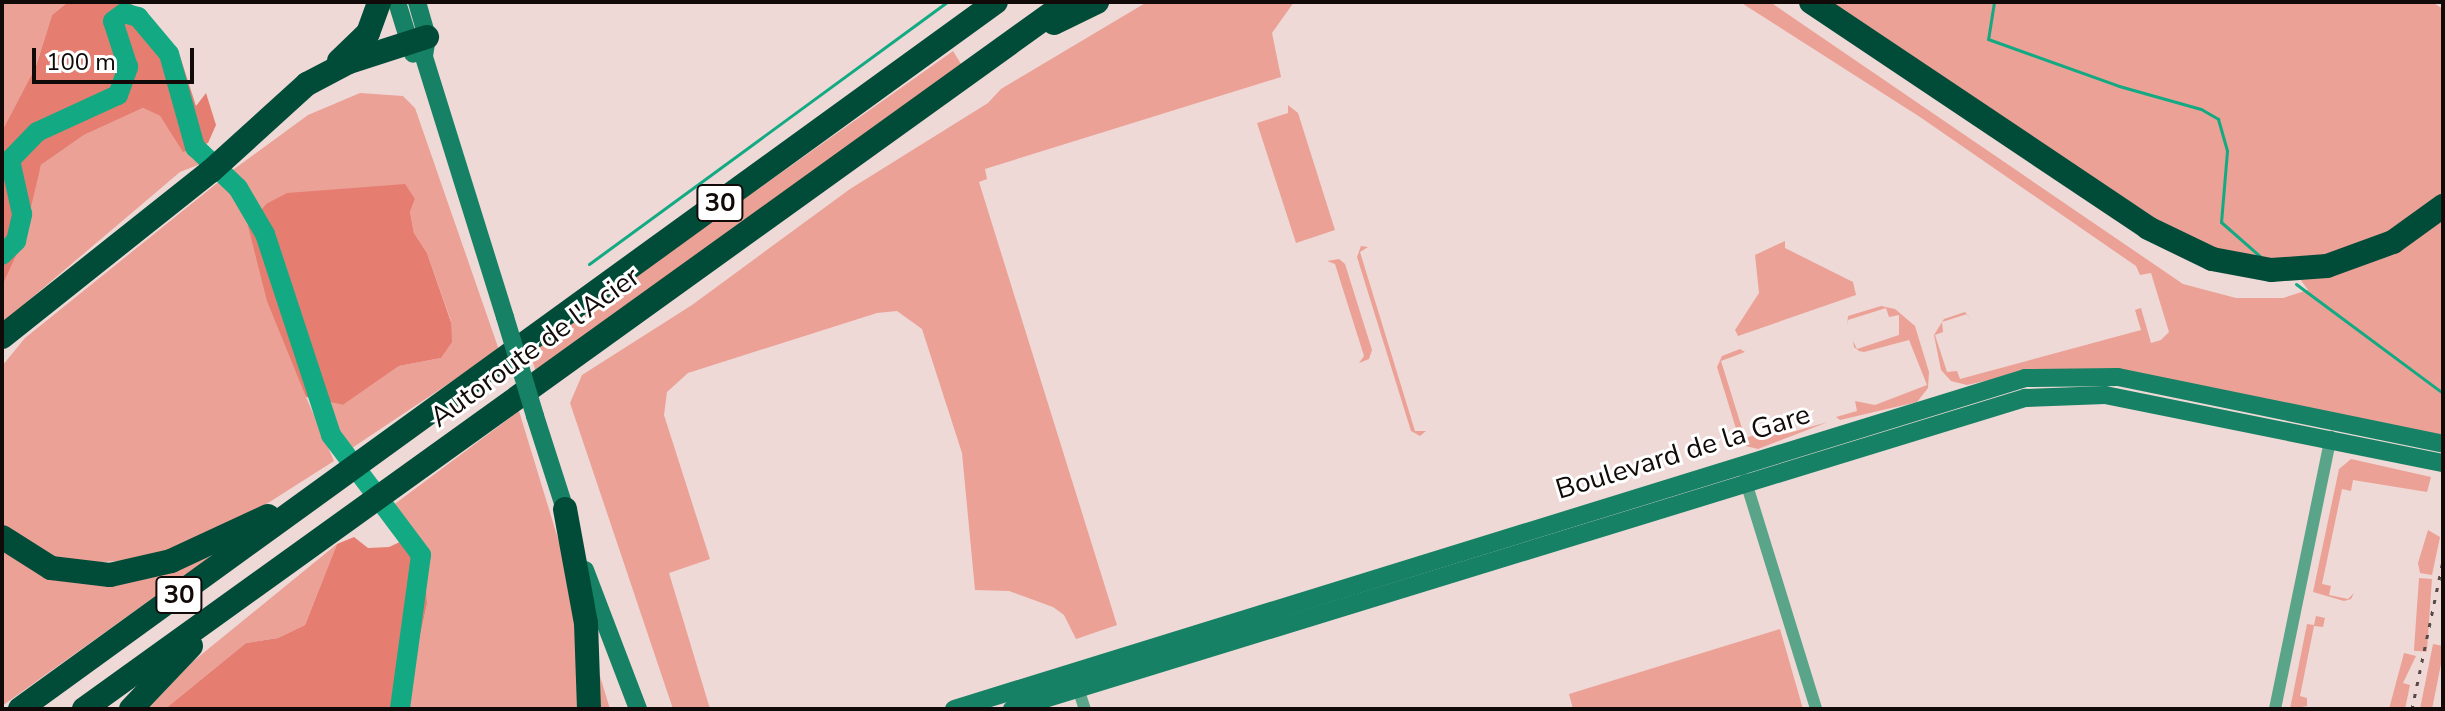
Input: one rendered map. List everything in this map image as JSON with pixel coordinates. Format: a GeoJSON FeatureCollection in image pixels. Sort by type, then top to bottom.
{"type":"FeatureCollection","features":[{"type":"Feature","properties":{"kind":"highway"},"geometry":{"type":"LineString","coordinates":[[266,126],[293,95],[362,40],[379,2]]}},
{"type":"Feature","properties":{"kind":"highway"},"geometry":{"type":"LineString","coordinates":[[891,77],[988,2]]}},
{"type":"Feature","properties":{"kind":"highway"},"geometry":{"type":"LineString","coordinates":[[891,77],[996,2]]}},
{"type":"Feature","properties":{"kind":"highway"},"geometry":{"type":"LineString","coordinates":[[1023,38],[1067,2]]}},
{"type":"Feature","properties":{"kind":"highway"},"geometry":{"type":"LineString","coordinates":[[1023,38],[1097,2]]}},
{"type":"Feature","properties":{"kind":"highway"},"geometry":{"type":"LineString","coordinates":[[1811,2],[2157,234],[2212,259],[2271,270],[2327,266],[2393,242],[2443,206]]}},
{"type":"Feature","properties":{"kind":"highway","name":"Autoroute de l'Acier"},"geometry":{"type":"LineString","coordinates":[[84,709],[1023,38]]}},
{"type":"Feature","properties":{"kind":"highway"},"geometry":{"type":"LineString","coordinates":[[321,75],[418,47]]}},
{"type":"Feature","properties":{"kind":"highway"},"geometry":{"type":"LineString","coordinates":[[2,337],[58,296],[266,126],[367,68],[418,47]]}},
{"type":"Feature","properties":{"kind":"highway","name":"Autoroute de l'Acier"},"geometry":{"type":"LineString","coordinates":[[20,709],[891,77]]}},
{"type":"Feature","properties":{"kind":"highway"},"geometry":{"type":"LineString","coordinates":[[2,352],[58,296]]}},
{"type":"Feature","properties":{"kind":"highway"},"geometry":{"type":"LineString","coordinates":[[2,537],[33,561],[64,572],[123,573],[208,546],[341,478]]}},
{"type":"Feature","properties":{"kind":"highway"},"geometry":{"type":"LineString","coordinates":[[565,509],[577,562],[588,646],[589,709]]}},
{"type":"Feature","properties":{"kind":"highway"},"geometry":{"type":"LineString","coordinates":[[131,709],[241,596]]}},
{"type":"Feature","properties":{"kind":"main road"},"geometry":{"type":"LineString","coordinates":[[397,2],[418,47],[565,509],[612,648],[638,709]]}},
{"type":"Feature","properties":{"kind":"main road"},"geometry":{"type":"LineString","coordinates":[[417,2],[418,47]]}},
{"type":"Feature","properties":{"kind":"main road","name":"Boulevard de la Gare"},"geometry":{"type":"LineString","coordinates":[[954,709],[1076,680],[1743,473],[1986,387],[2055,375],[2133,380],[2443,463]]}},
{"type":"Feature","properties":{"kind":"main road","name":"Boulevard de la Gare"},"geometry":{"type":"LineString","coordinates":[[2332,431],[2443,444]]}},
{"type":"Feature","properties":{"kind":"main road","name":"Boulevard de la Gare"},"geometry":{"type":"LineString","coordinates":[[1012,709],[1076,680]]}},
{"type":"Feature","properties":{"kind":"street"},"geometry":{"type":"LineString","coordinates":[[2275,709],[2332,431]]}},
{"type":"Feature","properties":{"kind":"street"},"geometry":{"type":"LineString","coordinates":[[1743,473],[1816,709]]}},
{"type":"Feature","properties":{"kind":"street"},"geometry":{"type":"LineString","coordinates":[[1076,680],[1085,709]]}},
{"type":"Feature","properties":{"kind":"shaded area"},"geometry":{"type":"Polygon","coordinates":[[[2,2],[68,2],[52,15],[36,66],[2,131],[2,2]]]}},
{"type":"Feature","properties":{"kind":"shaded area"},"geometry":{"type":"Polygon","coordinates":[[[68,2],[129,2],[150,19],[179,53],[196,106],[206,93],[216,125],[208,143],[183,152],[160,116],[143,108],[84,135],[41,165],[23,240],[2,286],[2,131],[36,66],[52,15],[68,2]]]}},
{"type":"Feature","properties":{"kind":"shaded area"},"geometry":{"type":"Polygon","coordinates":[[[1147,2],[1294,2],[1272,33],[1281,77],[985,169],[987,179],[979,182],[1117,625],[1076,639],[1064,615],[1053,607],[1009,591],[975,590],[962,453],[922,329],[897,311],[877,313],[688,373],[667,392],[664,415],[710,559],[669,573],[710,709],[673,709],[570,403],[582,375],[692,305],[850,189],[988,103],[1001,89],[1147,2]]]}},
{"type":"Feature","properties":{"kind":"shaded area"},"geometry":{"type":"Polygon","coordinates":[[[1740,2],[1770,2],[2183,284],[2236,298],[2283,298],[2308,290],[2300,279],[2443,216],[2443,435],[2106,369],[2039,369],[1967,385],[1951,381],[1941,370],[1934,335],[1942,322],[1943,332],[1935,335],[1947,372],[1957,371],[1960,379],[2141,330],[2135,310],[2141,308],[2151,343],[2161,340],[2169,332],[2151,273],[2140,275],[2136,266],[1920,117],[1740,2]]]}},
{"type":"Feature","properties":{"kind":"shaded area"},"geometry":{"type":"Polygon","coordinates":[[[1825,2],[2432,2],[2443,9],[2443,196],[2367,247],[2277,263],[2195,244],[1825,2]]]}},
{"type":"Feature","properties":{"kind":"shaded area"},"geometry":{"type":"Polygon","coordinates":[[[953,51],[961,64],[536,372],[529,351],[953,51]]]}},
{"type":"Feature","properties":{"kind":"shaded area"},"geometry":{"type":"Polygon","coordinates":[[[360,93],[403,96],[415,108],[499,350],[349,450],[324,401],[343,405],[399,366],[441,358],[451,321],[427,253],[414,233],[410,212],[415,199],[266,204],[258,214],[230,172],[308,115],[360,93]]]}},
{"type":"Feature","properties":{"kind":"shaded area"},"geometry":{"type":"Polygon","coordinates":[[[1288,105],[1298,113],[1335,230],[1296,243],[1257,123],[1288,113],[1288,105]]]}},
{"type":"Feature","properties":{"kind":"shaded area"},"geometry":{"type":"Polygon","coordinates":[[[143,108],[160,116],[183,151],[190,149],[203,163],[180,172],[2,323],[2,286],[41,165],[84,135],[143,108]]]}},
{"type":"Feature","properties":{"kind":"shaded area"},"geometry":{"type":"Polygon","coordinates":[[[221,180],[244,208],[306,397],[334,461],[257,510],[153,558],[66,565],[2,526],[2,366],[25,338],[221,180]]]}},
{"type":"Feature","properties":{"kind":"shaded area"},"geometry":{"type":"Polygon","coordinates":[[[405,184],[415,199],[410,212],[414,233],[427,253],[451,322],[452,342],[441,358],[399,366],[343,405],[306,397],[267,301],[248,226],[266,204],[287,193],[405,184]]]}},
{"type":"Feature","properties":{"kind":"shaded area"},"geometry":{"type":"Polygon","coordinates":[[[1785,241],[1785,248],[1853,282],[1856,295],[1738,336],[1735,330],[1759,293],[1755,255],[1785,241]]]}},
{"type":"Feature","properties":{"kind":"shaded area"},"geometry":{"type":"Polygon","coordinates":[[[1361,246],[1368,247],[1360,252],[1415,431],[1426,431],[1420,436],[1411,431],[1357,257],[1361,246]]]}},
{"type":"Feature","properties":{"kind":"shaded area"},"geometry":{"type":"Polygon","coordinates":[[[1339,259],[1345,264],[1372,350],[1369,359],[1359,363],[1364,356],[1335,264],[1327,261],[1339,259]]]}},
{"type":"Feature","properties":{"kind":"shaded area"},"geometry":{"type":"Polygon","coordinates":[[[1881,306],[1895,309],[1915,326],[1929,372],[1928,388],[1917,402],[1840,420],[1836,417],[1857,411],[1855,401],[1875,405],[1927,385],[1909,340],[1864,352],[1859,351],[1854,347],[1853,341],[1857,349],[1899,335],[1899,315],[1889,317],[1886,308],[1848,320],[1847,326],[1848,316],[1881,306]]]}},
{"type":"Feature","properties":{"kind":"shaded area"},"geometry":{"type":"Polygon","coordinates":[[[1965,312],[1967,314],[1942,322],[1965,312]]]}},
{"type":"Feature","properties":{"kind":"shaded area"},"geometry":{"type":"Polygon","coordinates":[[[1740,349],[1745,352],[1721,361],[1745,438],[1782,427],[1785,434],[1828,422],[1758,449],[1746,446],[1738,435],[1717,367],[1722,356],[1740,349]]]}},
{"type":"Feature","properties":{"kind":"shaded area"},"geometry":{"type":"Polygon","coordinates":[[[519,411],[610,709],[404,709],[427,604],[425,559],[417,534],[388,509],[519,411]]]}},
{"type":"Feature","properties":{"kind":"shaded area"},"geometry":{"type":"Polygon","coordinates":[[[2351,459],[2431,477],[2427,492],[2353,480],[2351,491],[2342,489],[2322,584],[2331,586],[2329,595],[2348,599],[2354,593],[2351,599],[2344,601],[2313,592],[2339,469],[2351,459]]]}},
{"type":"Feature","properties":{"kind":"shaded area"},"geometry":{"type":"Polygon","coordinates":[[[2428,530],[2440,537],[2432,575],[2420,573],[2418,563],[2428,530]]]}},
{"type":"Feature","properties":{"kind":"shaded area"},"geometry":{"type":"Polygon","coordinates":[[[417,534],[425,559],[427,604],[404,709],[165,709],[246,643],[278,638],[305,625],[337,544],[354,537],[368,548],[389,547],[417,534]]]}},
{"type":"Feature","properties":{"kind":"shaded area"},"geometry":{"type":"Polygon","coordinates":[[[337,544],[305,625],[278,638],[246,643],[165,709],[147,709],[191,663],[337,544]]]}},
{"type":"Feature","properties":{"kind":"shaded area"},"geometry":{"type":"Polygon","coordinates":[[[2,550],[40,573],[210,557],[2,706],[2,550]]]}},
{"type":"Feature","properties":{"kind":"shaded area"},"geometry":{"type":"Polygon","coordinates":[[[2419,578],[2432,579],[2427,652],[2414,651],[2419,578]]]}},
{"type":"Feature","properties":{"kind":"shaded area"},"geometry":{"type":"Polygon","coordinates":[[[2316,616],[2325,618],[2323,627],[2314,626],[2300,696],[2307,698],[2307,706],[2290,709],[2307,624],[2314,625],[2316,616]]]}},
{"type":"Feature","properties":{"kind":"shaded area"},"geometry":{"type":"Polygon","coordinates":[[[1780,629],[1803,709],[1573,709],[1569,694],[1780,629]]]}},
{"type":"Feature","properties":{"kind":"shaded area"},"geometry":{"type":"Polygon","coordinates":[[[2433,644],[2443,646],[2443,654],[2432,709],[2420,709],[2433,644]]]}},
{"type":"Feature","properties":{"kind":"shaded area"},"geometry":{"type":"Polygon","coordinates":[[[2404,653],[2416,656],[2403,683],[2410,685],[2405,709],[2389,709],[2404,653]]]}},
{"type":"Feature","properties":{"kind":"waterway"},"geometry":{"type":"LineString","coordinates":[[589,264],[947,2]]}},
{"type":"Feature","properties":{"kind":"waterway"},"geometry":{"type":"LineString","coordinates":[[1994,2],[1988,39],[2119,86],[2201,109],[2218,119],[2227,151],[2221,222],[2262,258]]}},
{"type":"Feature","properties":{"kind":"waterway"},"geometry":{"type":"LineString","coordinates":[[2,255],[16,241],[22,214],[10,160],[37,132],[118,95],[128,67],[113,21],[124,13],[138,17],[169,54],[195,147],[238,188],[265,234],[331,435],[421,555],[400,709]]}},
{"type":"Feature","properties":{"kind":"waterway"},"geometry":{"type":"LineString","coordinates":[[2296,284],[2443,393]]}},
{"type":"Feature","properties":{"kind":"railway"},"geometry":{"type":"LineString","coordinates":[[2412,709],[2443,560]]}}]}
